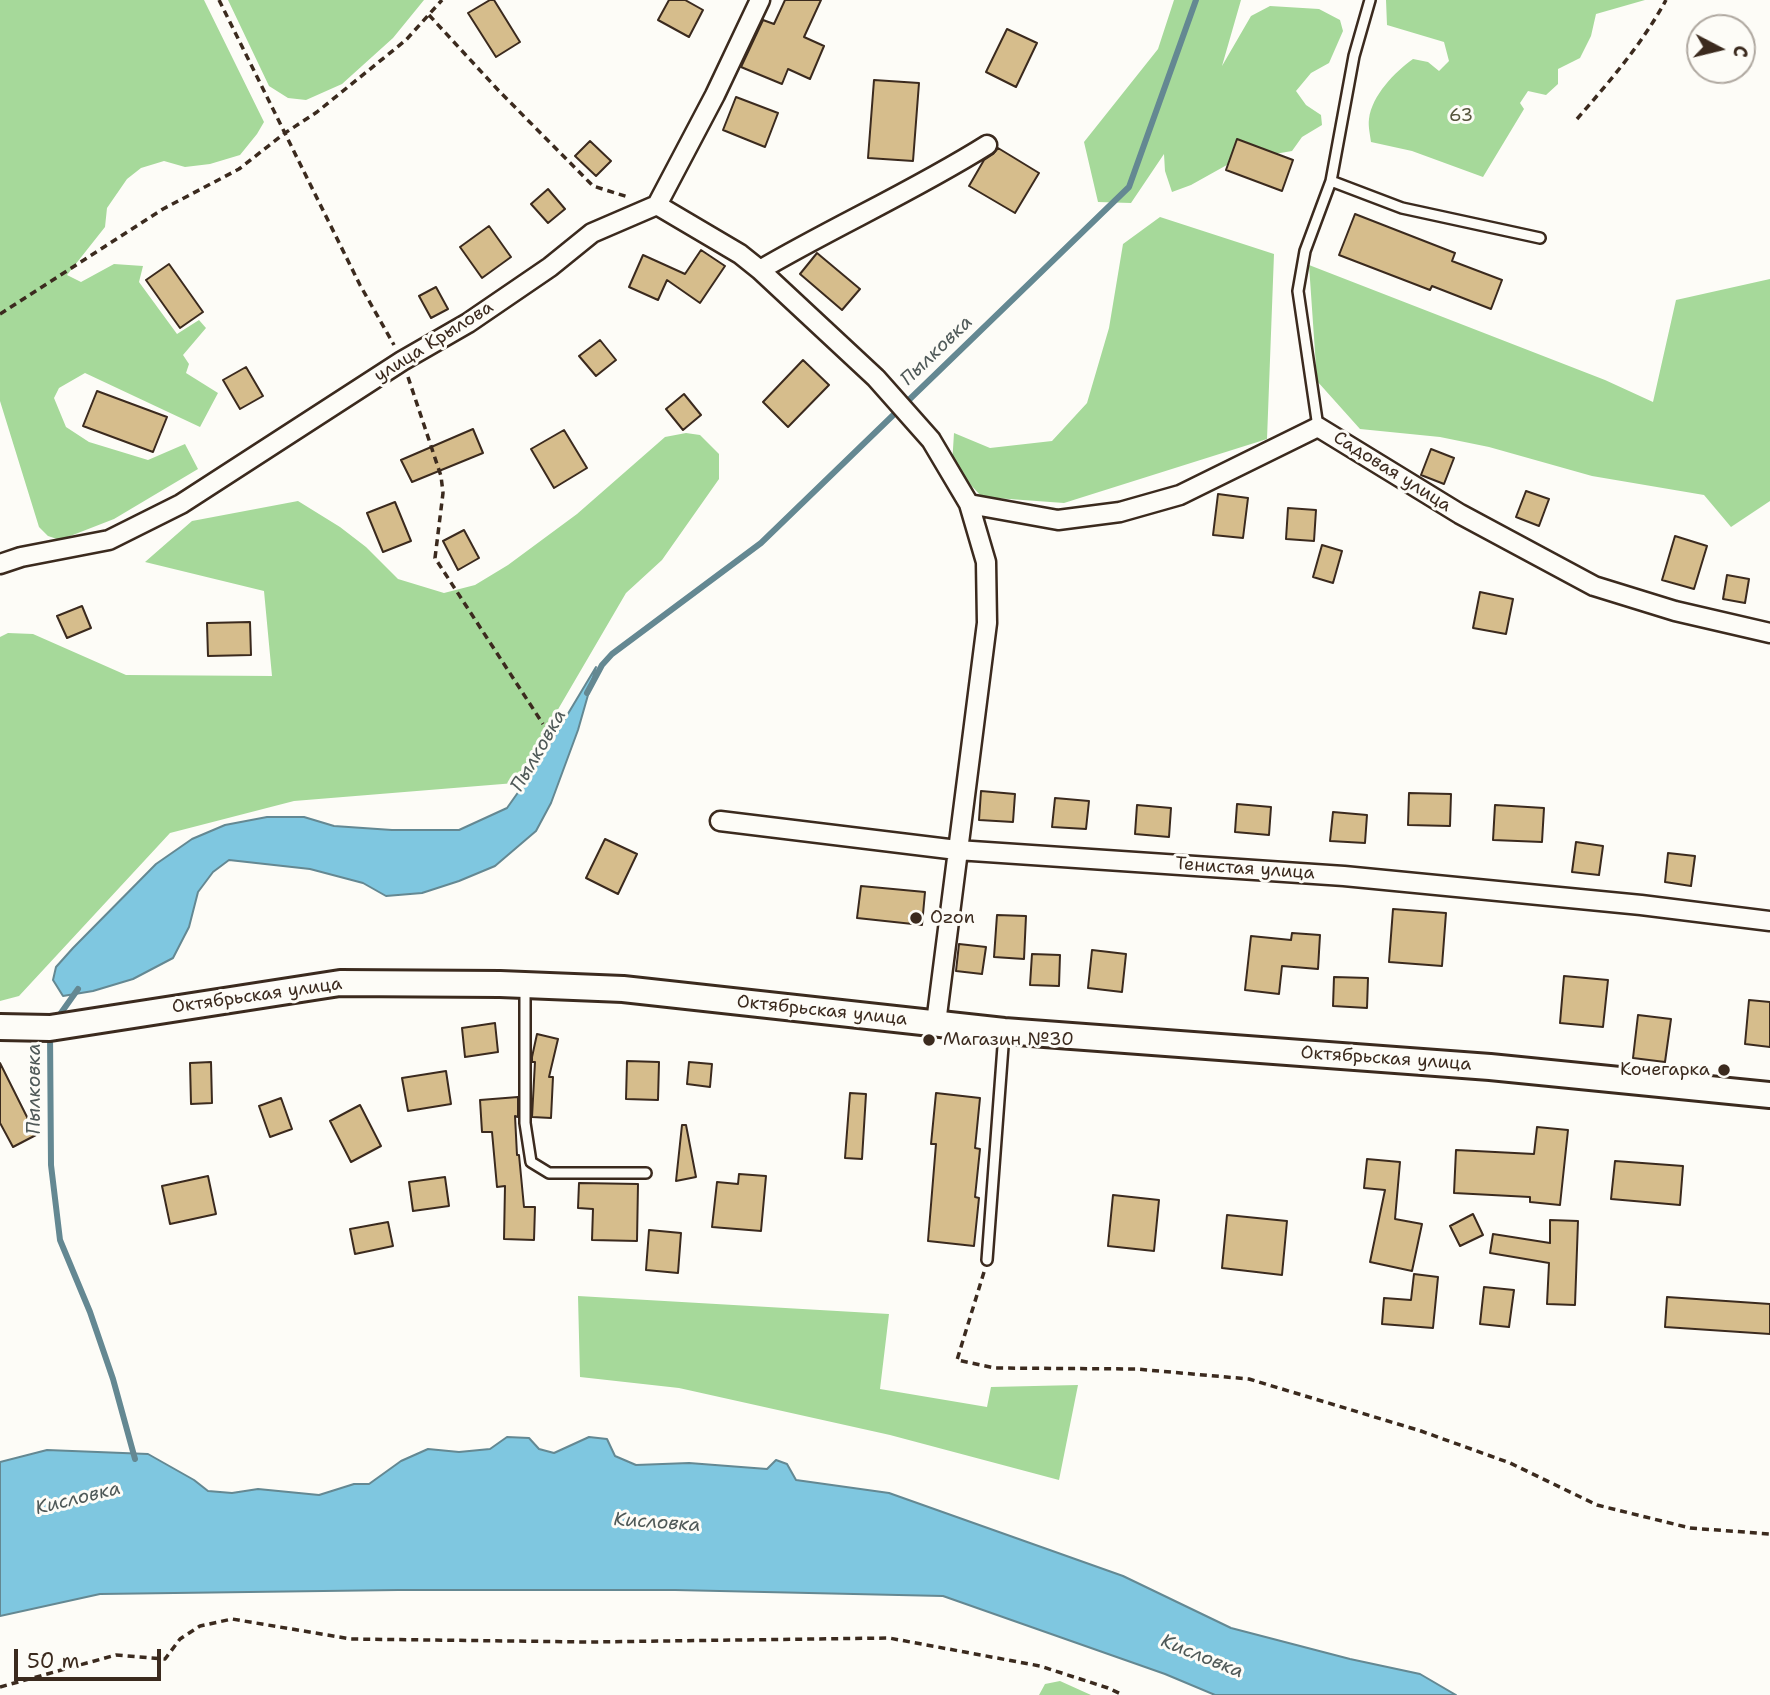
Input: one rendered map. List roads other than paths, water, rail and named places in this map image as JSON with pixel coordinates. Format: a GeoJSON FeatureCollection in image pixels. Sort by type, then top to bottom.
{"type":"FeatureCollection","features":[{"type":"Feature","properties":{"kind":"street"},"geometry":{"type":"LineString","coordinates":[[760,0],[715,95],[657,205],[740,254],[876,378],[931,440],[969,504],[986,562],[988,623],[936,1023]]}},
{"type":"Feature","properties":{"kind":"street"},"geometry":{"type":"LineString","coordinates":[[760,270],[867,211],[936,177],[987,145]]}},
{"type":"Feature","properties":{"kind":"street","name":"улица Крылова"},"geometry":{"type":"LineString","coordinates":[[0,565],[21,557],[109,540],[181,505],[402,360],[468,323],[550,267],[592,233],[657,205]]}},
{"type":"Feature","properties":{"kind":"street","name":"Садовая улица"},"geometry":{"type":"LineString","coordinates":[[969,504],[1058,520],[1120,512],[1180,495],[1318,427],[1460,514],[1594,586],[1675,611],[1770,633]]}},
{"type":"Feature","properties":{"kind":"street","name":"Тенистая улица"},"geometry":{"type":"LineString","coordinates":[[720,821],[957,850],[1344,876],[1642,905],[1770,921]]}},
{"type":"Feature","properties":{"kind":"street","name":"Октябрьская улица"},"geometry":{"type":"LineString","coordinates":[[0,1027],[50,1028],[340,983],[525,985],[623,989],[1004,1031],[1490,1067],[1770,1095]]}},
{"type":"Feature","properties":{"kind":"lane"},"geometry":{"type":"LineString","coordinates":[[1318,427],[1298,291],[1305,251],[1331,181],[1353,56],[1370,0]]}},
{"type":"Feature","properties":{"kind":"lane"},"geometry":{"type":"LineString","coordinates":[[1331,181],[1402,208],[1540,238]]}},
{"type":"Feature","properties":{"kind":"lane"},"geometry":{"type":"LineString","coordinates":[[525,985],[525,1124],[531,1162],[549,1173],[646,1173]]}},
{"type":"Feature","properties":{"kind":"lane"},"geometry":{"type":"LineString","coordinates":[[988,1260],[1004,1031]]}},
{"type":"Feature","properties":{"kind":"water"},"geometry":{"type":"Polygon","coordinates":[[[596,667],[578,730],[551,803],[536,831],[495,866],[422,893],[386,896],[363,883],[310,869],[229,860],[213,872],[198,892],[189,927],[173,958],[133,979],[93,991],[63,996],[53,980],[56,967],[156,864],[192,839],[225,825],[267,817],[304,817],[334,826],[392,830],[459,830],[507,808],[536,767],[596,667]]]}},
{"type":"Feature","properties":{"kind":"water","name":"Кисловка"},"geometry":{"type":"Polygon","coordinates":[[[507,1437],[529,1438],[539,1449],[554,1453],[589,1437],[607,1439],[615,1456],[636,1465],[689,1463],[767,1469],[776,1460],[787,1464],[796,1480],[889,1493],[1123,1576],[1231,1628],[1420,1674],[1456,1695],[1215,1695],[1165,1674],[943,1596],[675,1590],[100,1594],[0,1616],[0,1462],[47,1450],[148,1454],[208,1491],[232,1493],[258,1489],[319,1495],[354,1484],[369,1484],[401,1461],[428,1449],[459,1452],[490,1449],[507,1437]]]}},
{"type":"Feature","properties":{"kind":"waterway","name":"Пылковка"},"geometry":{"type":"LineString","coordinates":[[587,693],[602,665],[612,654],[761,543],[1129,187],[1196,0]]}},
{"type":"Feature","properties":{"kind":"waterway","name":"Пылковка"},"geometry":{"type":"LineString","coordinates":[[56,1020],[78,989]]}},
{"type":"Feature","properties":{"kind":"waterway","name":"Пылковка"},"geometry":{"type":"LineString","coordinates":[[50,1032],[51,1165],[60,1240],[90,1312],[113,1379],[135,1459]]}},
{"type":"Feature","properties":{"kind":"place","name":"Ozon"},"geometry":{"type":"Point","coordinates":[916,918]}},
{"type":"Feature","properties":{"kind":"place","name":"Магазин №30"},"geometry":{"type":"Point","coordinates":[929,1040]}},
{"type":"Feature","properties":{"kind":"place","name":"Кочегарка"},"geometry":{"type":"Point","coordinates":[1724,1070]}},
{"type":"Feature","properties":{"kind":"park label","name":"63"},"geometry":{"type":"Point","coordinates":[1461,116]}}]}
